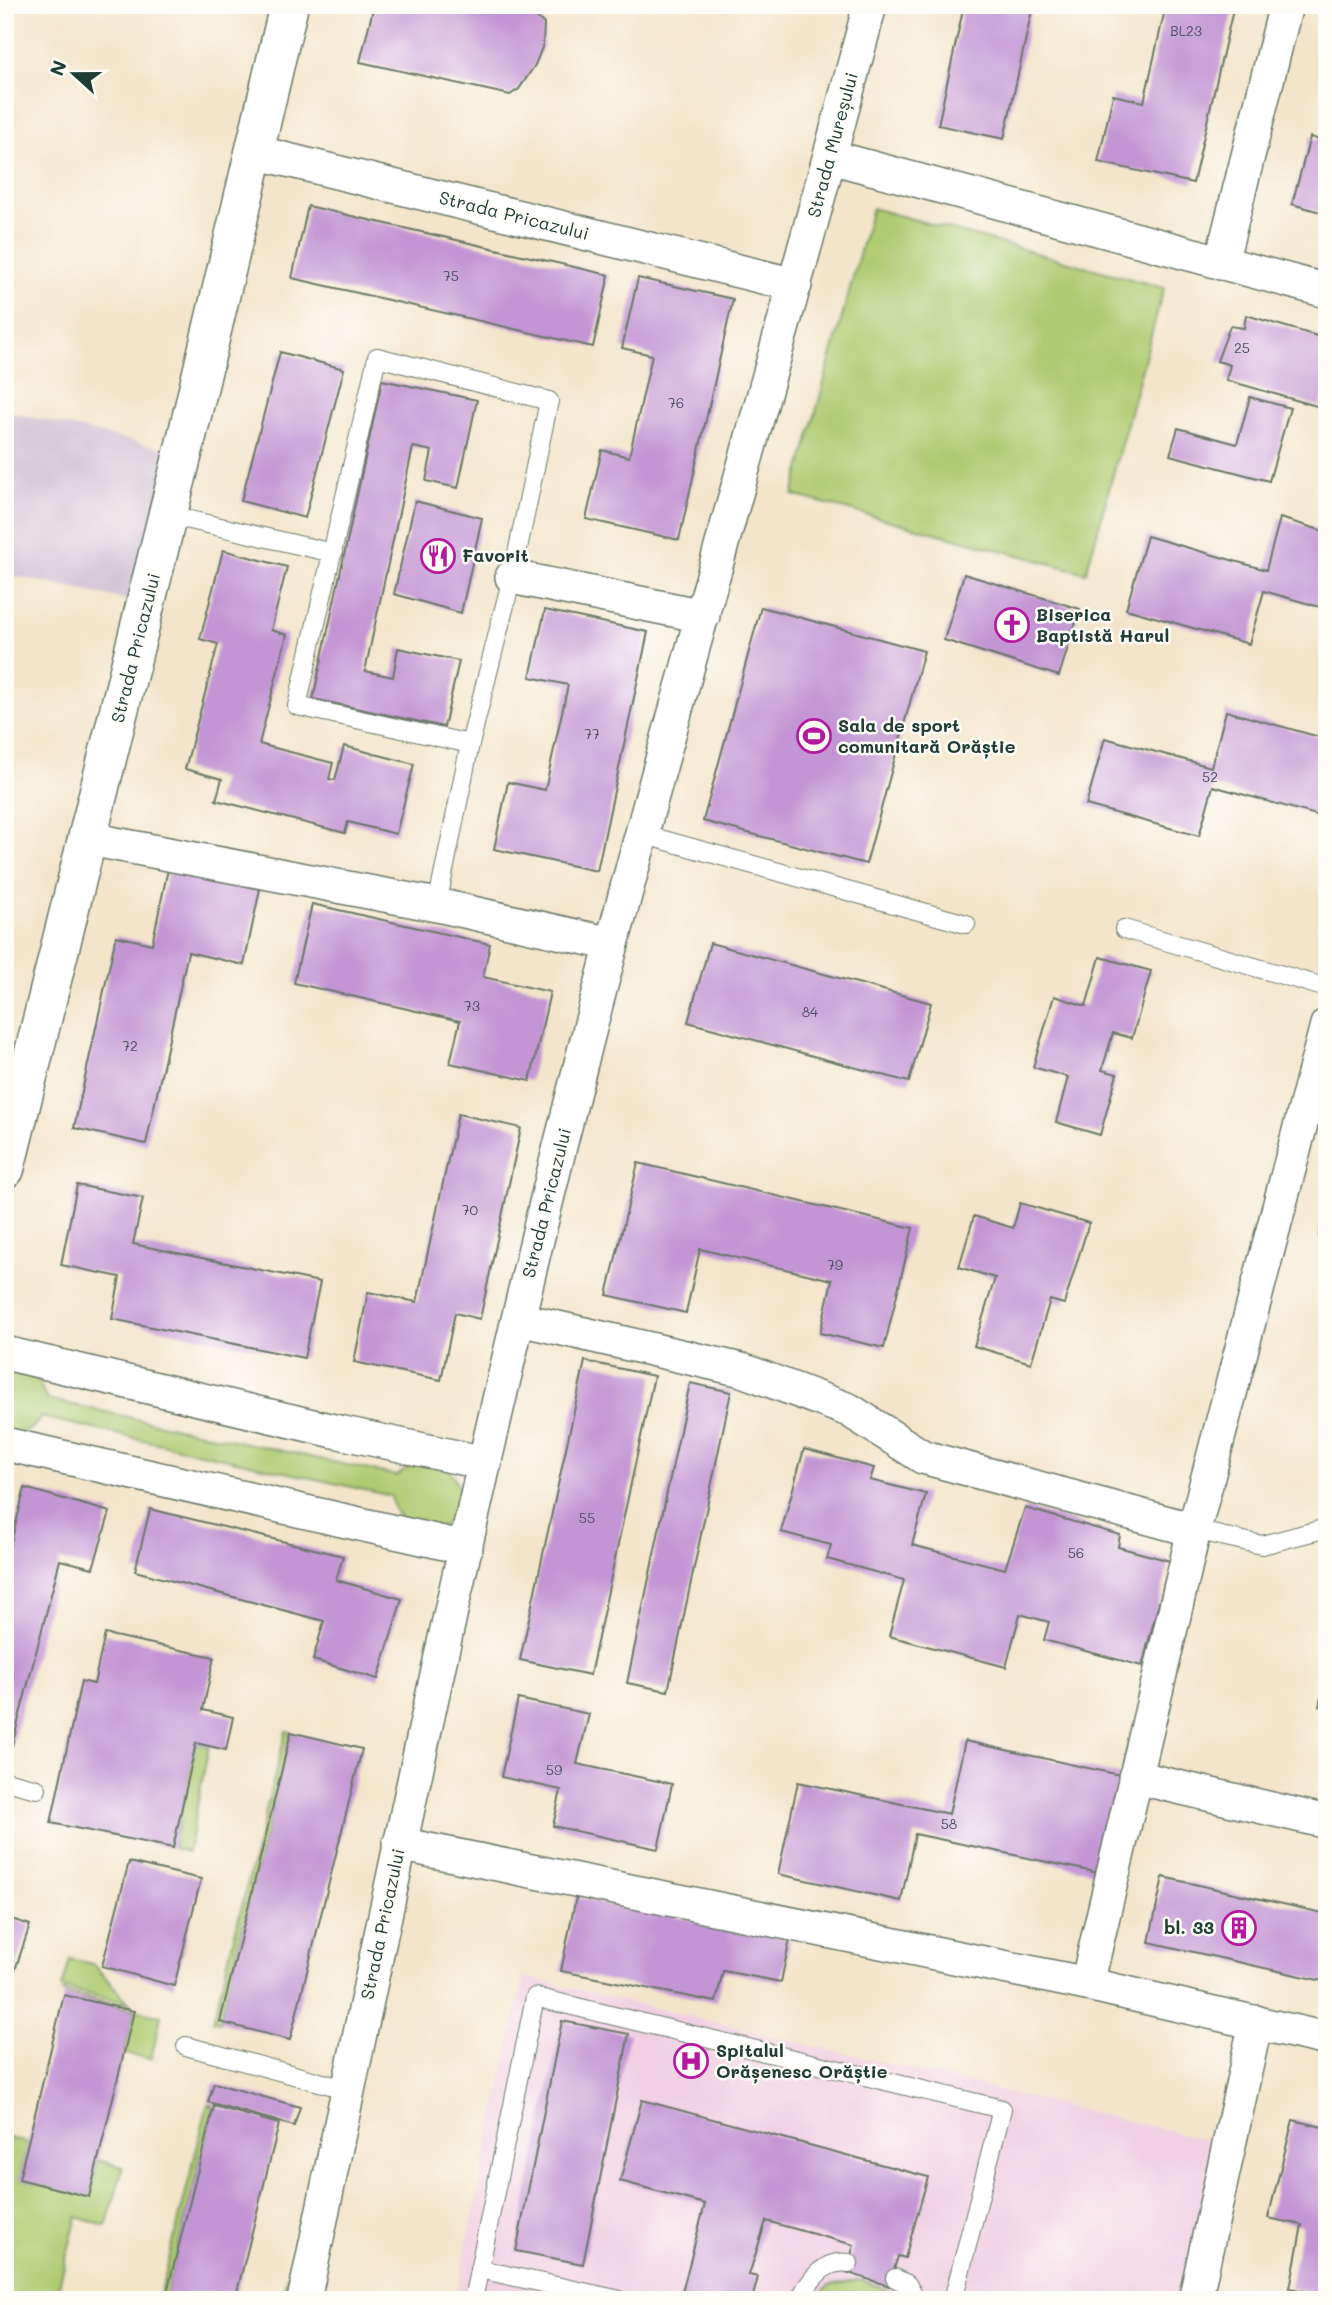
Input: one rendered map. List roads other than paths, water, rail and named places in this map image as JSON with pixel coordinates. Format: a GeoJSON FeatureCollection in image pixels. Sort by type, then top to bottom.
{"type":"FeatureCollection","features":[{"type":"Feature","properties":{"kind":"street"},"geometry":{"type":"LineString","coordinates":[[255,152],[289,5]]}},
{"type":"Feature","properties":{"kind":"street","name":"Strada Mureșului"},"geometry":{"type":"LineString","coordinates":[[795,285],[870,5]]}},
{"type":"Feature","properties":{"kind":"street"},"geometry":{"type":"LineString","coordinates":[[1221,262],[1286,5]]}},
{"type":"Feature","properties":{"kind":"street","name":"Strada Pricazului"},"geometry":{"type":"LineString","coordinates":[[5,1169],[89,839],[255,152],[795,285],[612,944],[519,1319],[399,1844],[303,2300]]}},
{"type":"Feature","properties":{"kind":"street"},"geometry":{"type":"LineString","coordinates":[[831,157],[1327,291]]}},
{"type":"Feature","properties":{"kind":"street"},"geometry":{"type":"LineString","coordinates":[[512,577],[703,615]]}},
{"type":"Feature","properties":{"kind":"street"},"geometry":{"type":"LineString","coordinates":[[89,839],[437,905],[612,944]]}},
{"type":"Feature","properties":{"kind":"street"},"geometry":{"type":"LineString","coordinates":[[1087,1984],[1194,1531],[1327,1024]]}},
{"type":"Feature","properties":{"kind":"street"},"geometry":{"type":"LineString","coordinates":[[519,1319],[742,1370],[849,1410],[923,1457],[1194,1531]]}},
{"type":"Feature","properties":{"kind":"street"},"geometry":{"type":"LineString","coordinates":[[5,1353],[334,1431],[485,1463]]}},
{"type":"Feature","properties":{"kind":"street"},"geometry":{"type":"LineString","coordinates":[[5,1444],[466,1548]]}},
{"type":"Feature","properties":{"kind":"street"},"geometry":{"type":"LineString","coordinates":[[1135,1777],[1327,1822]]}},
{"type":"Feature","properties":{"kind":"street"},"geometry":{"type":"LineString","coordinates":[[399,1844],[1087,1984],[1327,2039]]}},
{"type":"Feature","properties":{"kind":"street"},"geometry":{"type":"LineString","coordinates":[[1195,2300],[1256,2022]]}},
{"type":"Feature","properties":{"kind":"lane"},"geometry":{"type":"LineString","coordinates":[[437,905],[470,744],[512,577],[549,401],[377,357],[297,706],[470,744]]}},
{"type":"Feature","properties":{"kind":"lane"},"geometry":{"type":"LineString","coordinates":[[168,515],[332,553]]}},
{"type":"Feature","properties":{"kind":"lane"},"geometry":{"type":"LineString","coordinates":[[642,834],[965,924]]}},
{"type":"Feature","properties":{"kind":"lane"},"geometry":{"type":"LineString","coordinates":[[1124,929],[1327,988]]}},
{"type":"Feature","properties":{"kind":"lane"},"geometry":{"type":"LineString","coordinates":[[1194,1531],[1262,1545],[1327,1528]]}},
{"type":"Feature","properties":{"kind":"lane"},"geometry":{"type":"LineString","coordinates":[[5,1781],[37,1789]]}},
{"type":"Feature","properties":{"kind":"lane"},"geometry":{"type":"LineString","coordinates":[[473,2300],[535,1997],[1002,2109],[953,2300]]}},
{"type":"Feature","properties":{"kind":"lane"},"geometry":{"type":"LineString","coordinates":[[186,2046],[349,2090]]}},
{"type":"Feature","properties":{"kind":"lane"},"geometry":{"type":"LineString","coordinates":[[799,2300],[807,2286],[824,2268],[838,2261],[849,2263]]}},
{"type":"Feature","properties":{"kind":"lane"},"geometry":{"type":"LineString","coordinates":[[479,2269],[620,2300]]}},
{"type":"Feature","properties":{"kind":"lane"},"geometry":{"type":"LineString","coordinates":[[895,2278],[908,2284],[916,2300]]}},
{"type":"Feature","properties":{"kind":"place","name":"Favorit"},"geometry":{"type":"Point","coordinates":[438,556]}},
{"type":"Feature","properties":{"kind":"place","name":"Biserica Baptistă Harul"},"geometry":{"type":"Point","coordinates":[1012,625]}},
{"type":"Feature","properties":{"kind":"place","name":"Sala de sport comunitară Orăștie"},"geometry":{"type":"Point","coordinates":[814,736]}},
{"type":"Feature","properties":{"kind":"place","name":"bl. 33"},"geometry":{"type":"Point","coordinates":[1239,1928]}},
{"type":"Feature","properties":{"kind":"place","name":"Spitalul Orășenesc Orăștie"},"geometry":{"type":"Point","coordinates":[691,2061]}}]}
